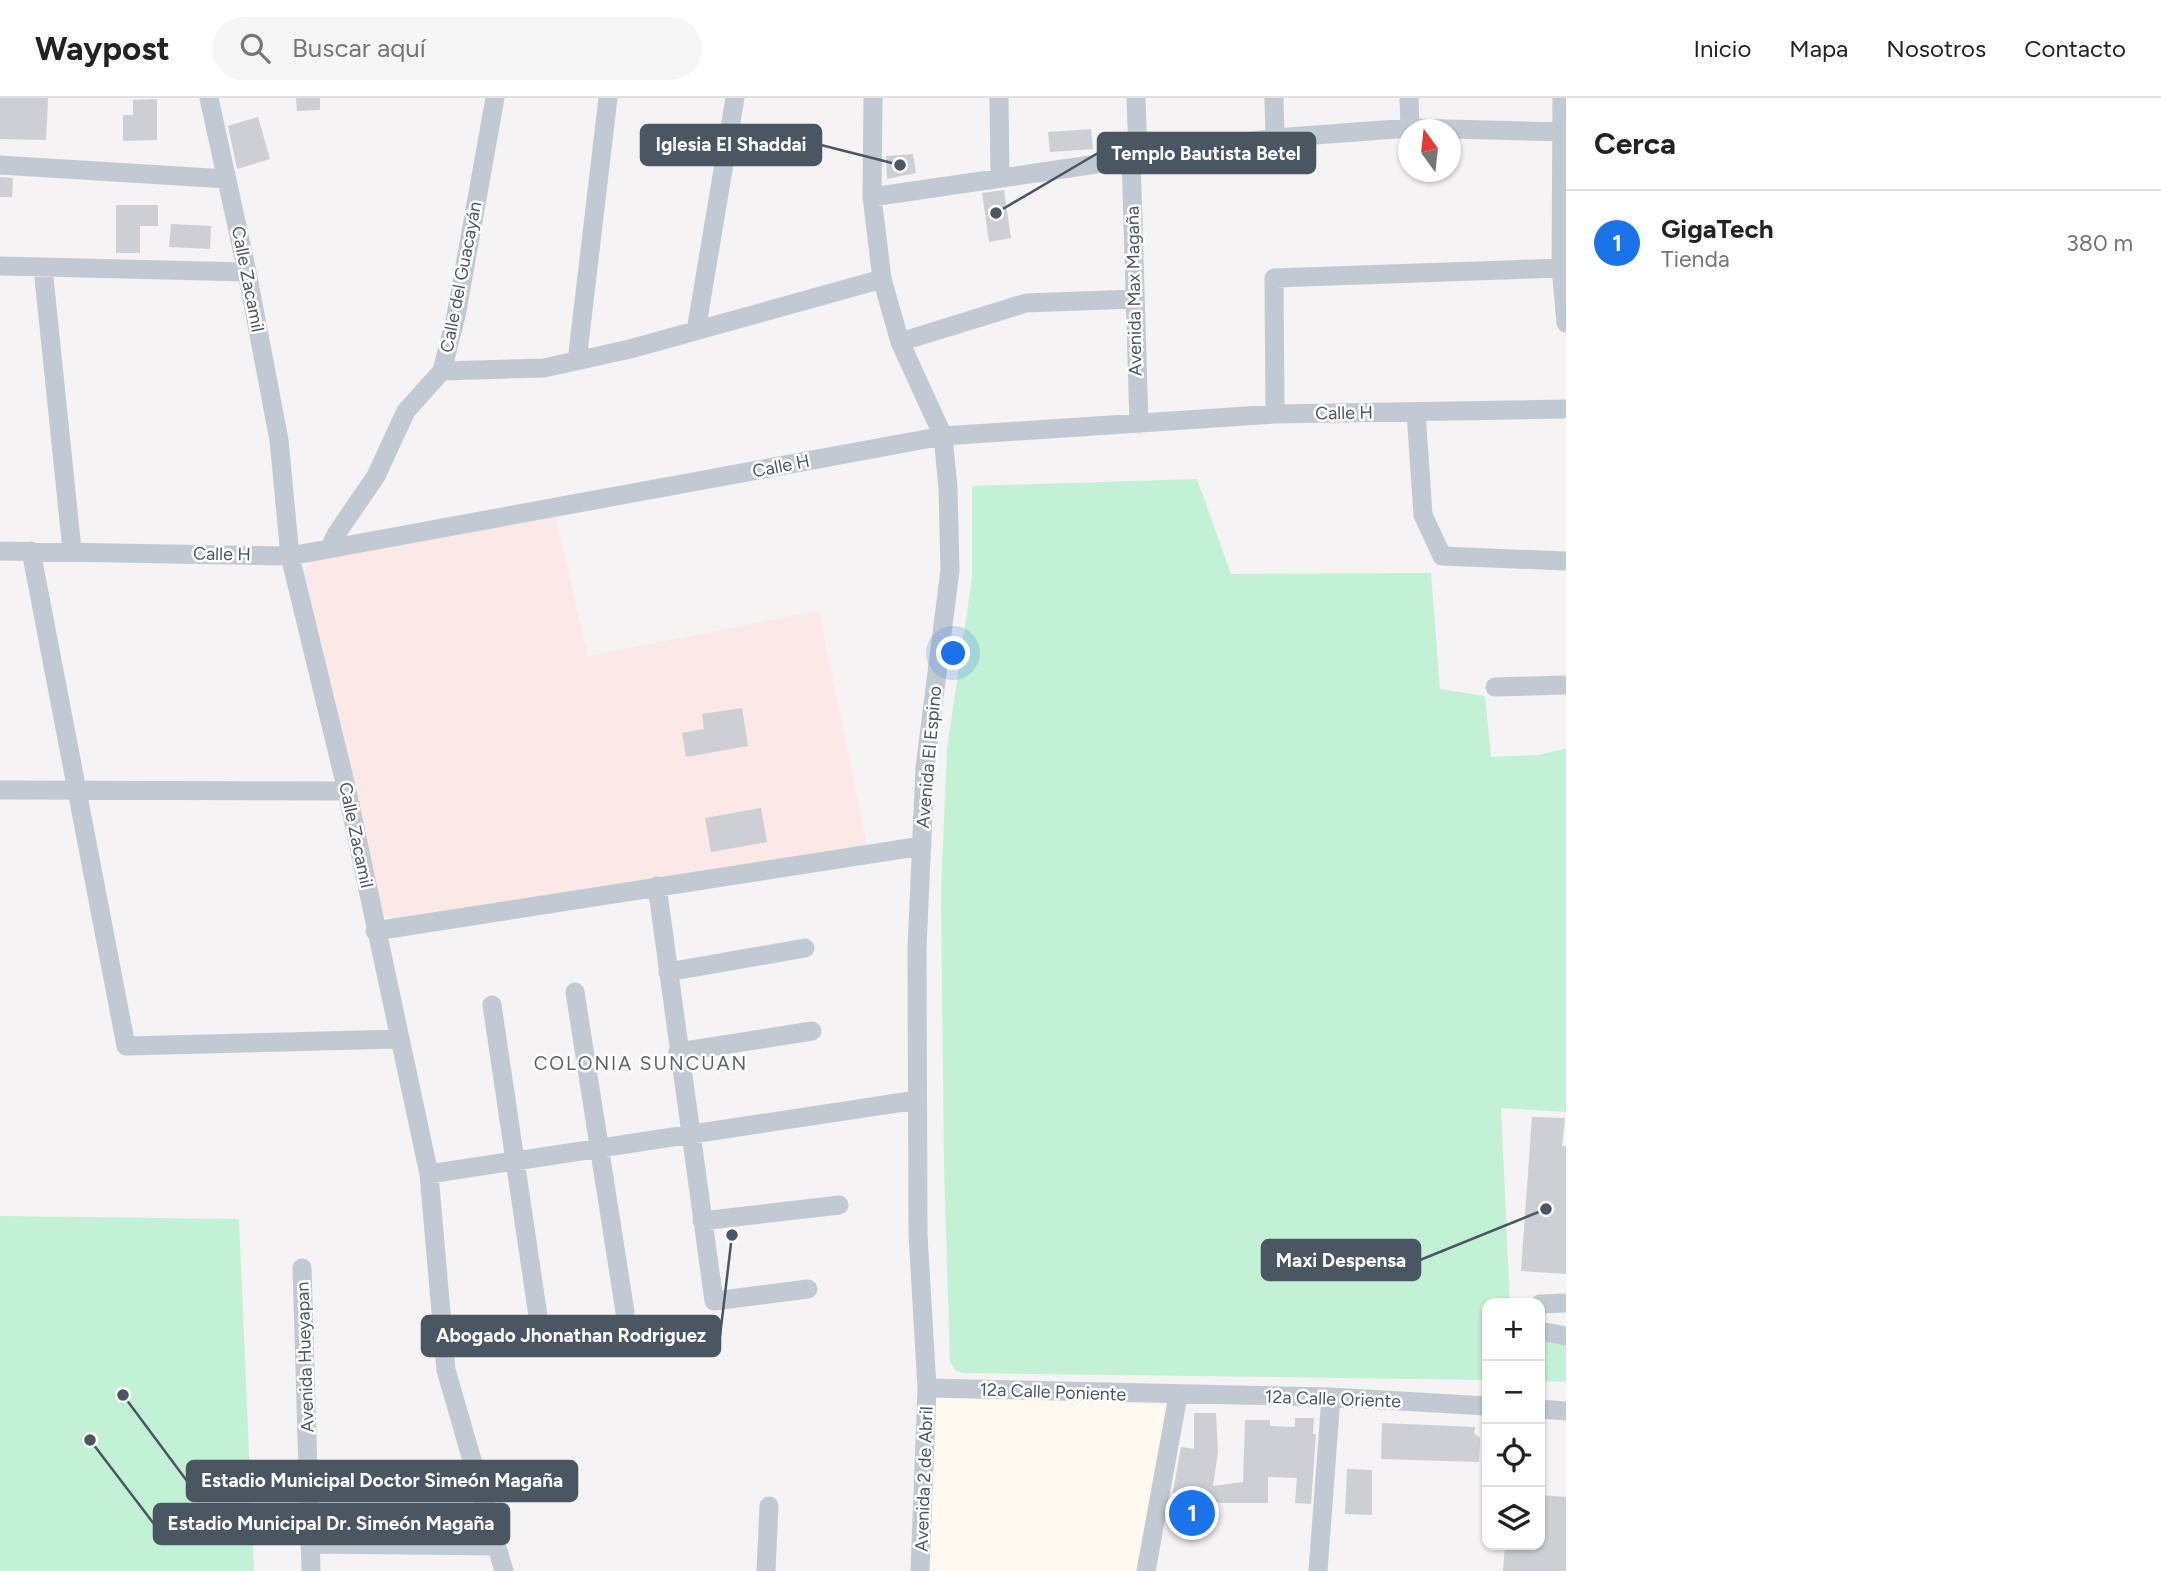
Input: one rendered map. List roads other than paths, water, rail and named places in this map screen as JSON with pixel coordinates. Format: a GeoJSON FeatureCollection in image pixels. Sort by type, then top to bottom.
{"type":"FeatureCollection","features":[{"type":"Feature","properties":{"kind":"street","name":"Calle Zacamil"},"geometry":{"type":"LineString","coordinates":[[209,98],[247,272],[279,440],[290,556],[347,791],[429,1174],[446,1370],[504,1571]]}},
{"type":"Feature","properties":{"kind":"street","name":"Calle del Guacayán"},"geometry":{"type":"LineString","coordinates":[[329,549],[376,476],[406,411],[442,371],[456,316],[495,98]]}},
{"type":"Feature","properties":{"kind":"street"},"geometry":{"type":"LineString","coordinates":[[577,361],[608,98]]}},
{"type":"Feature","properties":{"kind":"street"},"geometry":{"type":"LineString","coordinates":[[696,331],[735,98]]}},
{"type":"Feature","properties":{"kind":"street","name":"Avenida El Espino"},"geometry":{"type":"LineString","coordinates":[[873,98],[872,197],[882,279],[900,342],[943,436],[948,488],[950,570],[925,768],[917,948],[918,1235],[928,1388]]}},
{"type":"Feature","properties":{"kind":"street"},"geometry":{"type":"LineString","coordinates":[[999,98],[1000,176]]}},
{"type":"Feature","properties":{"kind":"street","name":"Avenida Max Magaña"},"geometry":{"type":"LineString","coordinates":[[1136,98],[1134,299],[1139,424]]}},
{"type":"Feature","properties":{"kind":"street"},"geometry":{"type":"LineString","coordinates":[[1274,98],[1275,138]]}},
{"type":"Feature","properties":{"kind":"street"},"geometry":{"type":"LineString","coordinates":[[1409,98],[1410,119]]}},
{"type":"Feature","properties":{"kind":"street"},"geometry":{"type":"LineString","coordinates":[[1562,98],[1561,268],[1566,323]]}},
{"type":"Feature","properties":{"kind":"street"},"geometry":{"type":"LineString","coordinates":[[872,197],[1134,156],[1275,138],[1398,129]]}},
{"type":"Feature","properties":{"kind":"street"},"geometry":{"type":"LineString","coordinates":[[1461,129],[1563,132]]}},
{"type":"Feature","properties":{"kind":"street"},"geometry":{"type":"LineString","coordinates":[[0,165],[227,178]]}},
{"type":"Feature","properties":{"kind":"street"},"geometry":{"type":"LineString","coordinates":[[0,266],[247,272]]}},
{"type":"Feature","properties":{"kind":"street"},"geometry":{"type":"LineString","coordinates":[[43,268],[72,550]]}},
{"type":"Feature","properties":{"kind":"street"},"geometry":{"type":"LineString","coordinates":[[1275,414],[1274,278],[1561,268]]}},
{"type":"Feature","properties":{"kind":"street"},"geometry":{"type":"LineString","coordinates":[[442,371],[544,368],[696,331],[882,279]]}},
{"type":"Feature","properties":{"kind":"street"},"geometry":{"type":"LineString","coordinates":[[900,342],[1026,303],[1134,299]]}},
{"type":"Feature","properties":{"kind":"street","name":"Calle H"},"geometry":{"type":"LineString","coordinates":[[0,551],[72,550],[290,556],[943,436],[1275,414],[1566,409]]}},
{"type":"Feature","properties":{"kind":"street"},"geometry":{"type":"LineString","coordinates":[[1416,412],[1423,515],[1442,556],[1566,561]]}},
{"type":"Feature","properties":{"kind":"street"},"geometry":{"type":"LineString","coordinates":[[31,551],[126,1046],[399,1040]]}},
{"type":"Feature","properties":{"kind":"street"},"geometry":{"type":"LineString","coordinates":[[1496,687],[1566,685]]}},
{"type":"Feature","properties":{"kind":"street"},"geometry":{"type":"LineString","coordinates":[[0,790],[347,791]]}},
{"type":"Feature","properties":{"kind":"street"},"geometry":{"type":"LineString","coordinates":[[375,931],[922,846]]}},
{"type":"Feature","properties":{"kind":"street"},"geometry":{"type":"LineString","coordinates":[[657,886],[714,1301],[808,1289]]}},
{"type":"Feature","properties":{"kind":"street"},"geometry":{"type":"LineString","coordinates":[[668,972],[805,948]]}},
{"type":"Feature","properties":{"kind":"street"},"geometry":{"type":"LineString","coordinates":[[575,992],[625,1312]]}},
{"type":"Feature","properties":{"kind":"street"},"geometry":{"type":"LineString","coordinates":[[492,1005],[538,1316]]}},
{"type":"Feature","properties":{"kind":"street"},"geometry":{"type":"LineString","coordinates":[[678,1052],[812,1031]]}},
{"type":"Feature","properties":{"kind":"street"},"geometry":{"type":"LineString","coordinates":[[429,1174],[918,1100]]}},
{"type":"Feature","properties":{"kind":"street"},"geometry":{"type":"LineString","coordinates":[[702,1221],[839,1205]]}},
{"type":"Feature","properties":{"kind":"street","name":"Avenida Hueyapan"},"geometry":{"type":"LineString","coordinates":[[302,1268],[312,1571]]}},
{"type":"Feature","properties":{"kind":"street"},"geometry":{"type":"LineString","coordinates":[[1545,1304],[1566,1303]]}},
{"type":"Feature","properties":{"kind":"street"},"geometry":{"type":"LineString","coordinates":[[1545,1332],[1566,1336]]}},
{"type":"Feature","properties":{"kind":"street","name":"12a Calle Poniente"},"geometry":{"type":"LineString","coordinates":[[928,1388],[1178,1396]]}},
{"type":"Feature","properties":{"kind":"street","name":"Avenida 2 de Abril"},"geometry":{"type":"LineString","coordinates":[[920,1571],[928,1388]]}},
{"type":"Feature","properties":{"kind":"street"},"geometry":{"type":"LineString","coordinates":[[1146,1571],[1178,1396]]}},
{"type":"Feature","properties":{"kind":"street","name":"12a Calle Oriente"},"geometry":{"type":"LineString","coordinates":[[1178,1396],[1331,1397],[1482,1406]]}},
{"type":"Feature","properties":{"kind":"street"},"geometry":{"type":"LineString","coordinates":[[1318,1571],[1331,1397]]}},
{"type":"Feature","properties":{"kind":"street"},"geometry":{"type":"LineString","coordinates":[[1545,1409],[1566,1410]]}},
{"type":"Feature","properties":{"kind":"street"},"geometry":{"type":"LineString","coordinates":[[766,1571],[769,1506]]}},
{"type":"Feature","properties":{"kind":"street"},"geometry":{"type":"LineString","coordinates":[[311,1544],[495,1546]]}},
{"type":"Feature","properties":{"kind":"place","name":"Iglesia El Shaddai"},"geometry":{"type":"Point","coordinates":[900,165]}},
{"type":"Feature","properties":{"kind":"place","name":"Templo Bautista Betel"},"geometry":{"type":"Point","coordinates":[996,213]}},
{"type":"Feature","properties":{"kind":"place","name":"Maxi Despensa"},"geometry":{"type":"Point","coordinates":[1546,1209]}},
{"type":"Feature","properties":{"kind":"place","name":"Abogado Jhonathan Rodriguez"},"geometry":{"type":"Point","coordinates":[732,1235]}},
{"type":"Feature","properties":{"kind":"place","name":"Estadio Municipal Doctor Simeón Magaña"},"geometry":{"type":"Point","coordinates":[123,1395]}},
{"type":"Feature","properties":{"kind":"place","name":"Estadio Municipal Dr. Simeón Magaña"},"geometry":{"type":"Point","coordinates":[90,1440]}},
{"type":"Feature","properties":{"kind":"place","name":"GigaTech"},"geometry":{"type":"Point","coordinates":[1192,1513]}},
{"type":"Feature","properties":{"kind":"district","name":"COLONIA SUNCUAN"},"geometry":{"type":"Point","coordinates":[641,1063]}}]}
